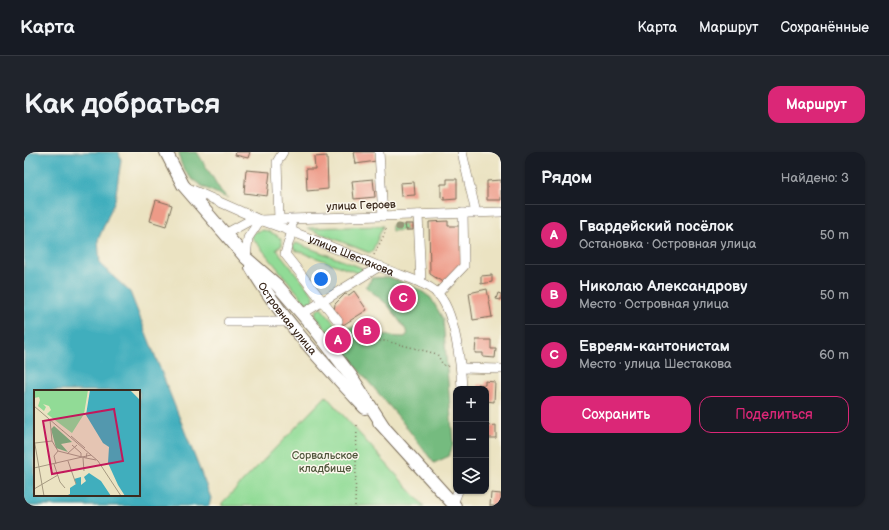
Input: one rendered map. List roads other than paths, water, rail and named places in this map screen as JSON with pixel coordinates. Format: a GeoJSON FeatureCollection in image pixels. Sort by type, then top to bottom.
{"type":"FeatureCollection","features":[{"type":"Feature","properties":{"kind":"main road","name":"Островная улица"},"geometry":{"type":"LineString","coordinates":[[166,152],[183,185],[246,258],[277,285],[302,314],[351,376],[384,427]]}},
{"type":"Feature","properties":{"kind":"main road","name":"Островная улица"},"geometry":{"type":"LineString","coordinates":[[246,258],[266,294],[289,322],[341,383],[384,427],[454,505]]}},
{"type":"Feature","properties":{"kind":"main road"},"geometry":{"type":"LineString","coordinates":[[289,322],[302,314]]}},
{"type":"Feature","properties":{"kind":"street"},"geometry":{"type":"LineString","coordinates":[[279,220],[277,162],[283,152]]}},
{"type":"Feature","properties":{"kind":"street"},"geometry":{"type":"LineString","coordinates":[[379,152],[384,220]]}},
{"type":"Feature","properties":{"kind":"street"},"geometry":{"type":"LineString","coordinates":[[462,152],[476,213]]}},
{"type":"Feature","properties":{"kind":"street","name":"улица Шестакова"},"geometry":{"type":"LineString","coordinates":[[183,185],[260,220],[292,231],[420,283],[438,294]]}},
{"type":"Feature","properties":{"kind":"street","name":"улица Героев"},"geometry":{"type":"LineString","coordinates":[[225,234],[249,222],[260,220],[384,220],[418,214],[501,212]]}},
{"type":"Feature","properties":{"kind":"street"},"geometry":{"type":"LineString","coordinates":[[462,386],[461,368],[455,335],[447,310],[438,294],[464,266],[463,213]]}},
{"type":"Feature","properties":{"kind":"street"},"geometry":{"type":"LineString","coordinates":[[418,214],[420,283]]}},
{"type":"Feature","properties":{"kind":"street"},"geometry":{"type":"LineString","coordinates":[[291,219],[292,231],[285,254],[338,321]]}},
{"type":"Feature","properties":{"kind":"street"},"geometry":{"type":"LineString","coordinates":[[246,258],[250,231],[260,220]]}},
{"type":"Feature","properties":{"kind":"street"},"geometry":{"type":"LineString","coordinates":[[302,314],[380,266]]}},
{"type":"Feature","properties":{"kind":"street"},"geometry":{"type":"LineString","coordinates":[[228,322],[289,322]]}},
{"type":"Feature","properties":{"kind":"street"},"geometry":{"type":"LineString","coordinates":[[461,368],[501,369]]}},
{"type":"Feature","properties":{"kind":"street"},"geometry":{"type":"LineString","coordinates":[[454,505],[457,494]]}},
{"type":"Feature","properties":{"kind":"water"},"geometry":{"type":"Polygon","coordinates":[[[24,152],[119,152],[121,160],[115,200],[98,240],[100,264],[130,292],[211,498],[209,506],[24,506],[24,152]]]}},
{"type":"Feature","properties":{"kind":"place","name":"Евреям-кантонистам"},"geometry":{"type":"Point","coordinates":[403,298]}},
{"type":"Feature","properties":{"kind":"place","name":"Николаю Александрову"},"geometry":{"type":"Point","coordinates":[367,331]}},
{"type":"Feature","properties":{"kind":"place","name":"Гвардейский посёлок"},"geometry":{"type":"Point","coordinates":[338,340]}},
{"type":"Feature","properties":{"kind":"park label","name":"Сорвальское кладбище"},"geometry":{"type":"Point","coordinates":[325,461]}}]}
